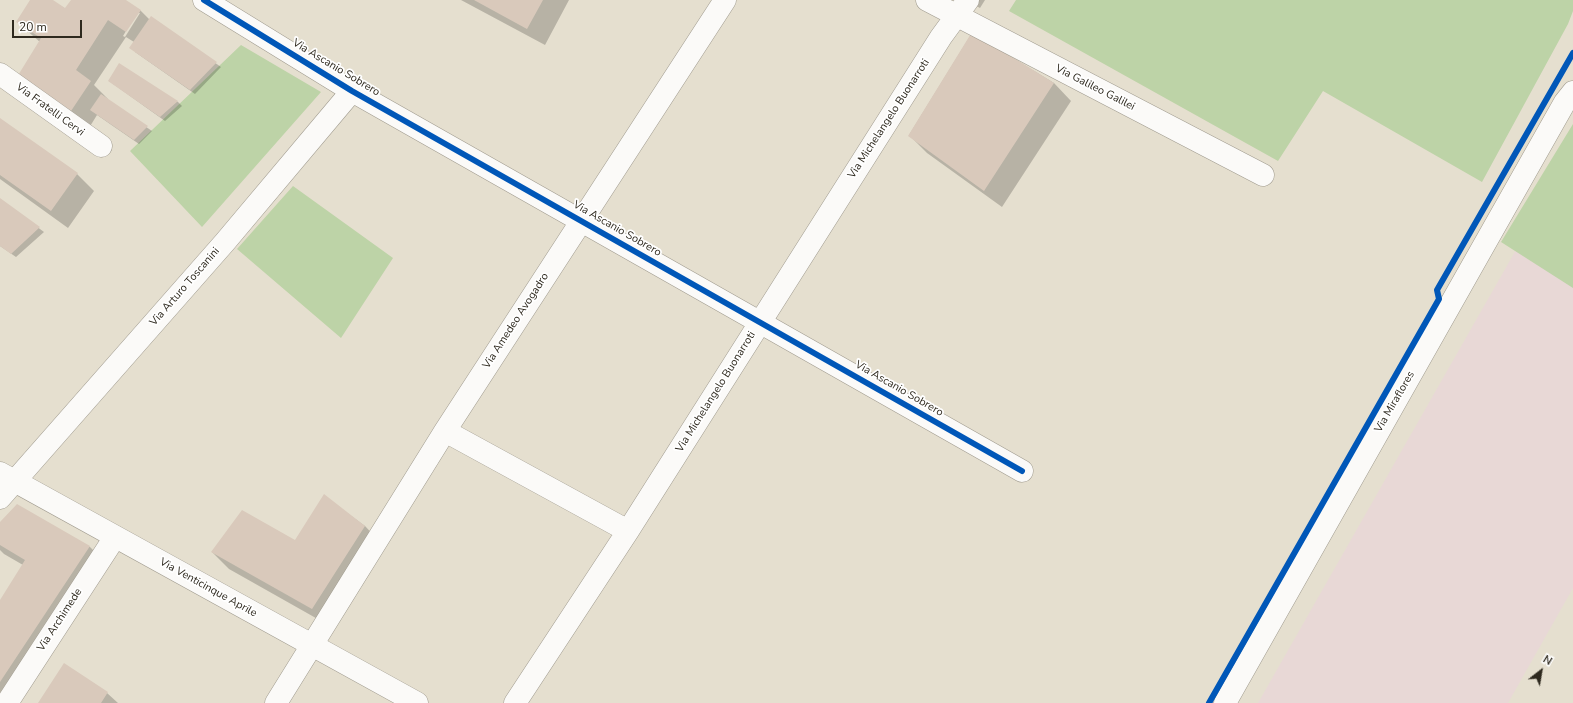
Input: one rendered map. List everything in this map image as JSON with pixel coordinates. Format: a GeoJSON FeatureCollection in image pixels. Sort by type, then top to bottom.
{"type":"FeatureCollection","features":[{"type":"Feature","properties":{"kind":"street","name":"Via Ascanio Sobrero"},"geometry":{"type":"LineString","coordinates":[[204,0],[352,91],[582,220],[1022,471]]}},
{"type":"Feature","properties":{"kind":"street","name":"Via Amedeo Avogadro"},"geometry":{"type":"LineString","coordinates":[[276,703],[445,431],[726,0]]}},
{"type":"Feature","properties":{"kind":"street","name":"Via Galileo Galilei"},"geometry":{"type":"LineString","coordinates":[[928,0],[963,8],[1263,175]]}},
{"type":"Feature","properties":{"kind":"street","name":"Via Michelangelo Buonarroti"},"geometry":{"type":"LineString","coordinates":[[515,703],[628,531],[941,37],[963,8]]}},
{"type":"Feature","properties":{"kind":"street","name":"Via Fratelli Cervi"},"geometry":{"type":"LineString","coordinates":[[0,74],[101,146]]}},
{"type":"Feature","properties":{"kind":"street","name":"Via Miraflores"},"geometry":{"type":"LineString","coordinates":[[1225,703],[1569,97],[1573,81]]}},
{"type":"Feature","properties":{"kind":"street","name":"Via Arturo Toscanini"},"geometry":{"type":"LineString","coordinates":[[0,498],[8,477],[230,236],[352,91]]}},
{"type":"Feature","properties":{"kind":"street"},"geometry":{"type":"LineString","coordinates":[[445,431],[628,531]]}},
{"type":"Feature","properties":{"kind":"street","name":"Via Venticinque Aprile"},"geometry":{"type":"LineString","coordinates":[[8,477],[417,703]]}},
{"type":"Feature","properties":{"kind":"street","name":"Via Archimede"},"geometry":{"type":"LineString","coordinates":[[7,703],[115,537]]}},
{"type":"Feature","properties":{"kind":"shaded area"},"geometry":{"type":"Polygon","coordinates":[[[1533,220],[1573,256],[1573,588],[1508,703],[1258,703],[1533,220]]]}},
{"type":"Feature","properties":{"kind":"green space"},"geometry":{"type":"Polygon","coordinates":[[[1016,0],[1573,0],[1573,11],[1568,24],[1482,182],[1323,91],[1278,161],[1009,11],[1016,0]]]}},
{"type":"Feature","properties":{"kind":"green space"},"geometry":{"type":"Polygon","coordinates":[[[241,45],[321,92],[202,227],[130,151],[241,45]]]}},
{"type":"Feature","properties":{"kind":"green space"},"geometry":{"type":"Polygon","coordinates":[[[1573,124],[1573,288],[1501,242],[1573,124]]]}},
{"type":"Feature","properties":{"kind":"green space"},"geometry":{"type":"Polygon","coordinates":[[[293,186],[393,258],[341,338],[237,249],[293,186]]]}},
{"type":"Feature","properties":{"kind":"building"},"geometry":{"type":"Polygon","coordinates":[[[30,0],[53,0],[65,8],[71,0],[126,0],[141,10],[126,32],[108,20],[76,70],[91,81],[71,111],[17,77],[41,38],[16,22],[30,0]]]}},
{"type":"Feature","properties":{"kind":"building"},"geometry":{"type":"Polygon","coordinates":[[[474,0],[543,0],[527,29],[474,0]]]}},
{"type":"Feature","properties":{"kind":"building"},"geometry":{"type":"Polygon","coordinates":[[[151,16],[217,62],[190,90],[129,48],[151,16]]]}},
{"type":"Feature","properties":{"kind":"building"},"geometry":{"type":"Polygon","coordinates":[[[972,32],[1054,83],[984,191],[908,136],[972,32]]]}},
{"type":"Feature","properties":{"kind":"building"},"geometry":{"type":"Polygon","coordinates":[[[119,63],[178,101],[160,117],[108,81],[119,63]]]}},
{"type":"Feature","properties":{"kind":"building"},"geometry":{"type":"Polygon","coordinates":[[[101,94],[148,126],[134,140],[90,110],[101,94]]]}},
{"type":"Feature","properties":{"kind":"building"},"geometry":{"type":"Polygon","coordinates":[[[0,118],[78,173],[51,211],[0,175],[0,118]]]}},
{"type":"Feature","properties":{"kind":"building"},"geometry":{"type":"Polygon","coordinates":[[[0,198],[40,227],[11,254],[0,246],[0,198]]]}},
{"type":"Feature","properties":{"kind":"building"},"geometry":{"type":"Polygon","coordinates":[[[324,494],[365,526],[312,609],[211,552],[242,510],[295,540],[324,494]]]}},
{"type":"Feature","properties":{"kind":"building"},"geometry":{"type":"Polygon","coordinates":[[[17,504],[90,546],[0,682],[0,600],[25,560],[0,545],[0,522],[17,504]]]}},
{"type":"Feature","properties":{"kind":"building"},"geometry":{"type":"Polygon","coordinates":[[[64,663],[108,692],[101,703],[38,703],[64,663]]]}},
{"type":"Feature","properties":{"kind":"cycle path"},"geometry":{"type":"LineString","coordinates":[[204,0],[352,91],[1022,471]]}},
{"type":"Feature","properties":{"kind":"cycle path"},"geometry":{"type":"LineString","coordinates":[[1209,703],[1439,299],[1437,290],[1573,53]]}}]}
